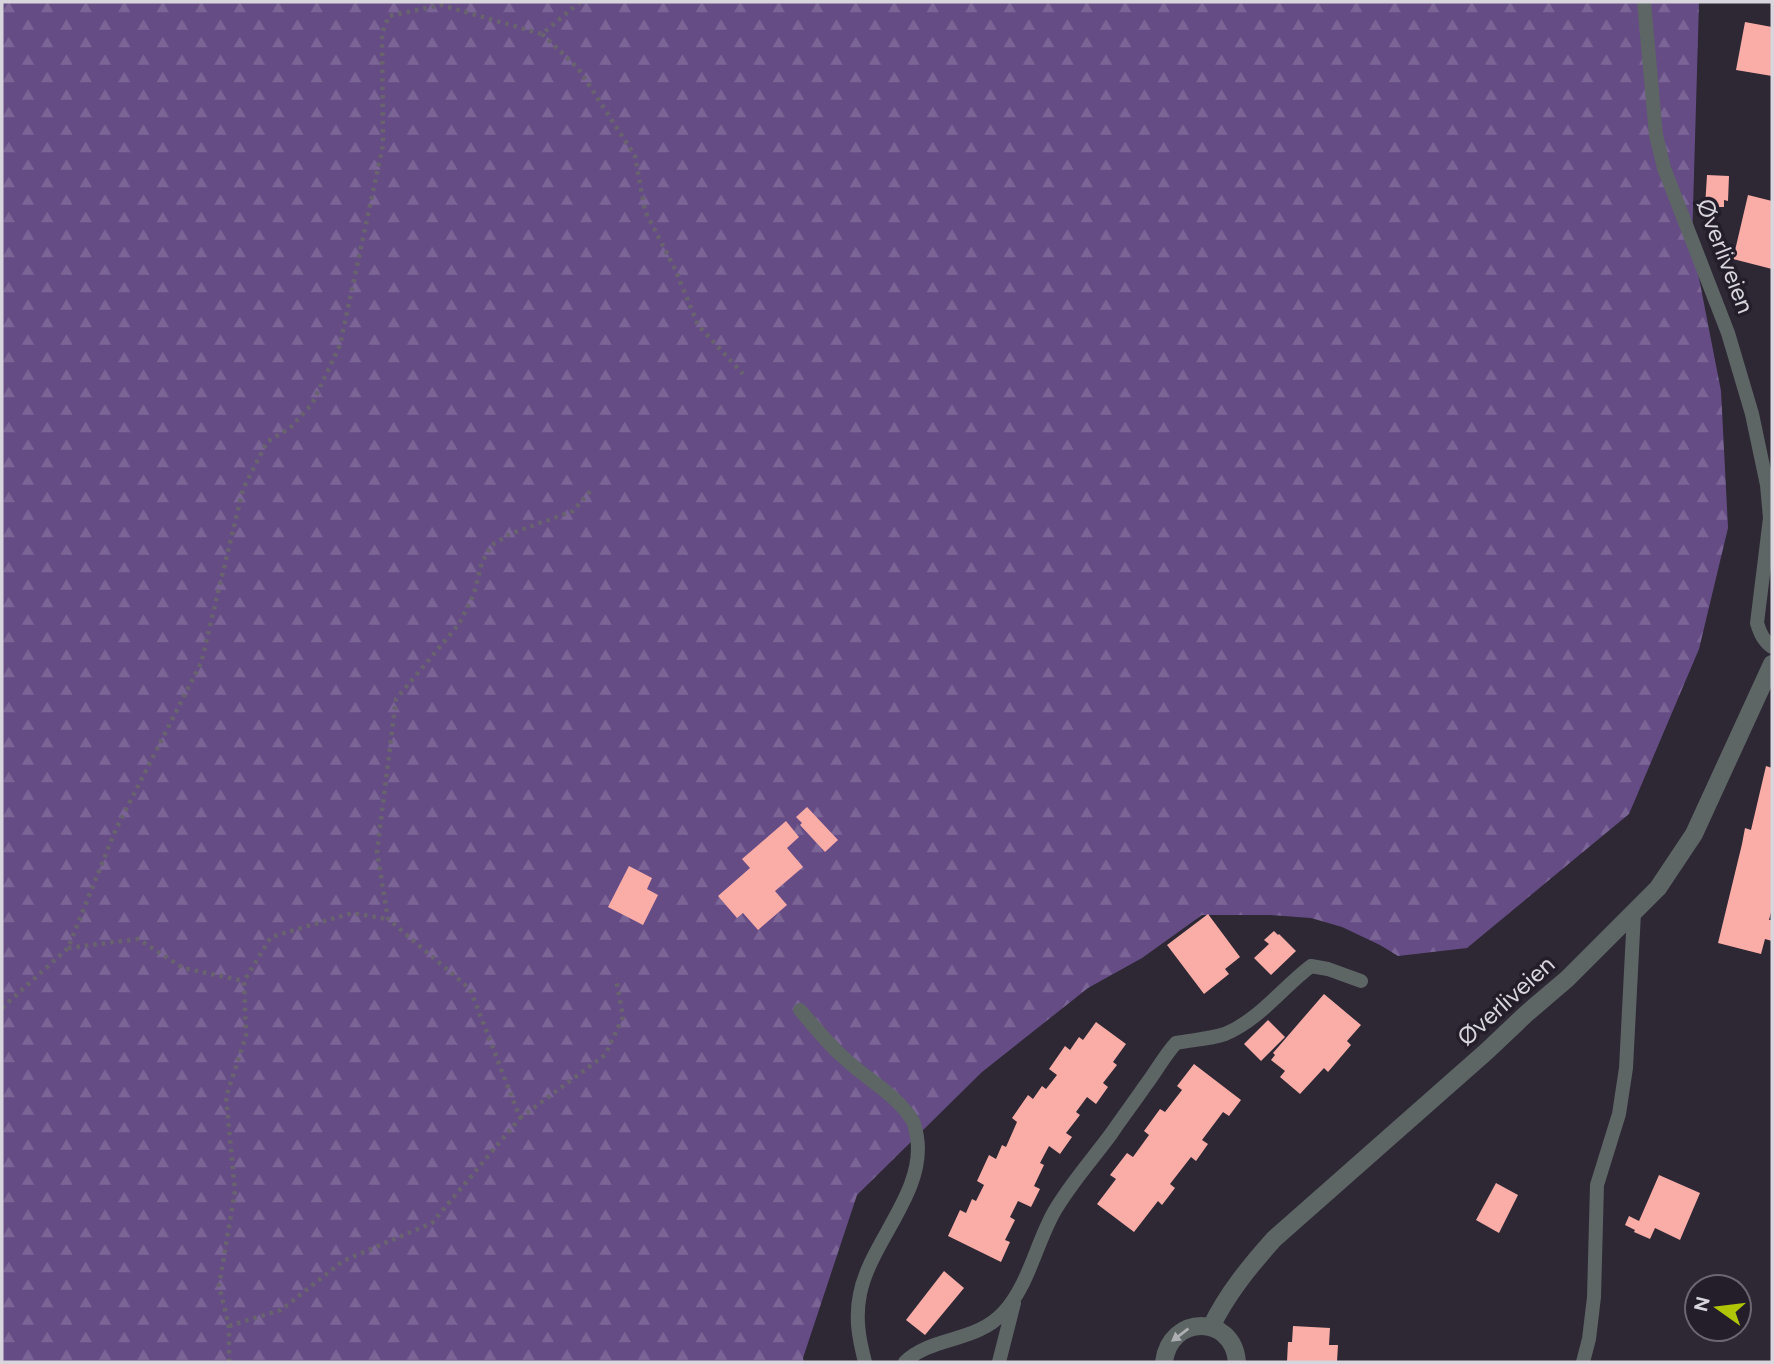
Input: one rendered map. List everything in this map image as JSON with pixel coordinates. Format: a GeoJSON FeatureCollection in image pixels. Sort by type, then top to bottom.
{"type":"FeatureCollection","features":[{"type":"Feature","properties":{"kind":"street","name":"Øverliveien"},"geometry":{"type":"LineString","coordinates":[[1211,1327],[1228,1296],[1252,1263],[1274,1240],[1567,979],[1658,888],[1694,834],[1772,664]]}},
{"type":"Feature","properties":{"kind":"street"},"geometry":{"type":"LineString","coordinates":[[1164,1362],[1166,1351],[1176,1335],[1192,1327],[1211,1327],[1227,1336],[1236,1351],[1237,1362]]}},
{"type":"Feature","properties":{"kind":"lane","name":"Øverliveien"},"geometry":{"type":"LineString","coordinates":[[1644,2],[1657,135],[1664,168],[1728,333],[1752,414],[1767,485],[1770,518],[1757,623],[1760,634],[1772,647]]}},
{"type":"Feature","properties":{"kind":"lane"},"geometry":{"type":"LineString","coordinates":[[1583,1362],[1594,1297],[1597,1185],[1619,1114],[1626,1068],[1634,913]]}},
{"type":"Feature","properties":{"kind":"lane"},"geometry":{"type":"LineString","coordinates":[[905,1362],[934,1345],[963,1337],[984,1327],[1003,1313],[1026,1276],[1046,1227],[1064,1195],[1176,1043],[1224,1034],[1238,1027],[1258,1014],[1294,979],[1311,967],[1328,969],[1361,981]]}},
{"type":"Feature","properties":{"kind":"lane"},"geometry":{"type":"LineString","coordinates":[[800,1010],[841,1056],[899,1102],[915,1125],[919,1148],[912,1179],[897,1216],[871,1260],[860,1294],[857,1330],[865,1362]]}},
{"type":"Feature","properties":{"kind":"lane"},"geometry":{"type":"LineString","coordinates":[[999,1362],[1015,1297]]}},
{"type":"Feature","properties":{"kind":"path"},"geometry":{"type":"LineString","coordinates":[[542,34],[580,2]]}},
{"type":"Feature","properties":{"kind":"path"},"geometry":{"type":"LineString","coordinates":[[2,1008],[68,948],[116,829],[201,663],[243,489],[267,442],[290,428],[312,404],[340,345],[383,145],[382,33],[389,16],[441,5],[542,34],[579,68],[635,156],[645,211],[675,269],[698,325],[743,374]]}},
{"type":"Feature","properties":{"kind":"path"},"geometry":{"type":"LineString","coordinates":[[388,919],[377,852],[397,699],[459,624],[474,594],[482,562],[492,545],[510,534],[573,511],[593,488]]}},
{"type":"Feature","properties":{"kind":"path"},"geometry":{"type":"LineString","coordinates":[[229,1362],[229,1326],[219,1286],[235,1191],[226,1097],[246,1036],[244,981],[271,937],[352,913],[388,919],[470,989],[520,1118]]}},
{"type":"Feature","properties":{"kind":"path"},"geometry":{"type":"LineString","coordinates":[[68,948],[138,939],[183,968],[244,981]]}},
{"type":"Feature","properties":{"kind":"path"},"geometry":{"type":"LineString","coordinates":[[229,1326],[281,1311],[343,1261],[432,1223],[520,1118],[605,1055],[623,1017],[616,978]]}},
{"type":"Feature","properties":{"kind":"green space"},"geometry":{"type":"Polygon","coordinates":[[[2,2],[1699,2],[1692,242],[1721,391],[1728,528],[1699,649],[1629,814],[1467,948],[1398,956],[1342,927],[1311,918],[1202,915],[1142,958],[1088,988],[982,1072],[857,1195],[803,1358],[804,1362],[2,1362],[2,2]]]}},
{"type":"Feature","properties":{"kind":"building"},"geometry":{"type":"Polygon","coordinates":[[[1745,22],[1772,27],[1772,76],[1736,70],[1745,22]]]}},
{"type":"Feature","properties":{"kind":"building"},"geometry":{"type":"Polygon","coordinates":[[[1707,175],[1729,176],[1728,201],[1724,200],[1724,207],[1705,207],[1707,175]]]}},
{"type":"Feature","properties":{"kind":"building"},"geometry":{"type":"Polygon","coordinates":[[[1748,195],[1772,201],[1772,269],[1733,259],[1748,195]]]}},
{"type":"Feature","properties":{"kind":"building"},"geometry":{"type":"Polygon","coordinates":[[[1766,766],[1772,768],[1772,908],[1769,920],[1772,920],[1772,941],[1765,939],[1761,954],[1718,943],[1745,828],[1751,830],[1766,766]]]}},
{"type":"Feature","properties":{"kind":"building"},"geometry":{"type":"Polygon","coordinates":[[[807,807],[838,840],[825,852],[796,817],[807,807]]]}},
{"type":"Feature","properties":{"kind":"building"},"geometry":{"type":"Polygon","coordinates":[[[786,821],[799,837],[787,848],[803,867],[775,891],[787,905],[758,930],[743,913],[737,918],[718,896],[750,868],[742,859],[786,821]]]}},
{"type":"Feature","properties":{"kind":"building"},"geometry":{"type":"Polygon","coordinates":[[[629,866],[652,878],[647,889],[658,895],[643,925],[608,907],[629,866]]]}},
{"type":"Feature","properties":{"kind":"building"},"geometry":{"type":"Polygon","coordinates":[[[1208,914],[1240,957],[1225,969],[1229,974],[1204,994],[1167,945],[1208,914]]]}},
{"type":"Feature","properties":{"kind":"building"},"geometry":{"type":"Polygon","coordinates":[[[1274,931],[1296,951],[1271,975],[1254,958],[1269,944],[1264,940],[1274,931]]]}},
{"type":"Feature","properties":{"kind":"building"},"geometry":{"type":"Polygon","coordinates":[[[1324,994],[1361,1025],[1347,1041],[1351,1045],[1328,1072],[1324,1068],[1300,1094],[1280,1077],[1285,1071],[1271,1060],[1275,1055],[1273,1053],[1324,994]]]}},
{"type":"Feature","properties":{"kind":"building"},"geometry":{"type":"Polygon","coordinates":[[[1268,1020],[1285,1037],[1261,1061],[1244,1044],[1268,1020]]]}},
{"type":"Feature","properties":{"kind":"building"},"geometry":{"type":"Polygon","coordinates":[[[1096,1022],[1126,1044],[1113,1062],[1117,1065],[1103,1083],[1108,1087],[1096,1104],[1087,1097],[1076,1112],[1080,1115],[1066,1133],[1072,1137],[1060,1154],[1049,1146],[1040,1163],[1044,1165],[1034,1186],[1040,1189],[1031,1207],[1018,1201],[1010,1217],[1015,1220],[1005,1240],[1010,1242],[1001,1262],[948,1236],[960,1210],[966,1213],[972,1199],[976,1201],[984,1185],[977,1181],[989,1155],[996,1159],[1002,1145],[1006,1147],[1017,1122],[1012,1118],[1028,1095],[1033,1099],[1042,1086],[1046,1089],[1057,1075],[1049,1069],[1065,1046],[1070,1050],[1079,1037],[1083,1040],[1096,1022]]]}},
{"type":"Feature","properties":{"kind":"building"},"geometry":{"type":"Polygon","coordinates":[[[1194,1064],[1241,1100],[1229,1116],[1223,1112],[1202,1140],[1208,1144],[1196,1161],[1191,1157],[1170,1184],[1175,1188],[1162,1205],[1158,1201],[1134,1232],[1097,1204],[1116,1179],[1110,1175],[1127,1153],[1133,1157],[1149,1135],[1144,1131],[1160,1109],[1165,1112],[1182,1090],[1177,1086],[1194,1064]]]}},
{"type":"Feature","properties":{"kind":"building"},"geometry":{"type":"Polygon","coordinates":[[[1659,1175],[1700,1193],[1680,1240],[1655,1228],[1650,1239],[1625,1225],[1629,1216],[1639,1221],[1659,1175]]]}},
{"type":"Feature","properties":{"kind":"building"},"geometry":{"type":"Polygon","coordinates":[[[1496,1183],[1518,1195],[1499,1233],[1476,1220],[1496,1183]]]}},
{"type":"Feature","properties":{"kind":"building"},"geometry":{"type":"Polygon","coordinates":[[[944,1271],[964,1288],[925,1335],[906,1320],[944,1271]]]}},
{"type":"Feature","properties":{"kind":"building"},"geometry":{"type":"Polygon","coordinates":[[[1293,1326],[1330,1328],[1329,1345],[1338,1345],[1337,1362],[1287,1362],[1288,1342],[1292,1342],[1293,1326]]]}}]}
